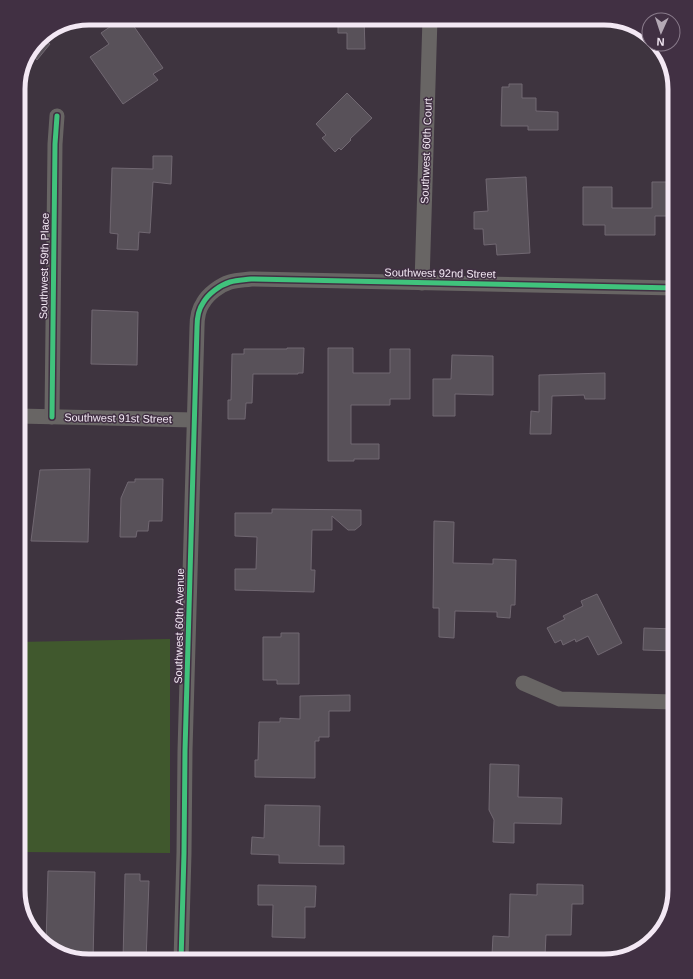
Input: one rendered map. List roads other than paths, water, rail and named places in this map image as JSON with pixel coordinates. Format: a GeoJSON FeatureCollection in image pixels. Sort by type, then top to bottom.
{"type":"FeatureCollection","features":[{"type":"Feature","properties":{"kind":"street","name":"Southwest 60th Court"},"geometry":{"type":"LineString","coordinates":[[422,283],[430,25]]}},
{"type":"Feature","properties":{"kind":"street","name":"Southwest 59th Place"},"geometry":{"type":"LineString","coordinates":[[52,417],[55,144],[57,116]]}},
{"type":"Feature","properties":{"kind":"street","name":"Southwest 92nd Street"},"geometry":{"type":"LineString","coordinates":[[209,295],[228,282],[251,279],[668,288]]}},
{"type":"Feature","properties":{"kind":"street","name":"Southwest 60th Avenue"},"geometry":{"type":"LineString","coordinates":[[181,954],[185,751],[198,317],[203,302],[209,295]]}},
{"type":"Feature","properties":{"kind":"street","name":"Southwest 91st Street"},"geometry":{"type":"LineString","coordinates":[[25,416],[194,420]]}},
{"type":"Feature","properties":{"kind":"street"},"geometry":{"type":"LineString","coordinates":[[524,683],[560,699],[668,702]]}}]}
